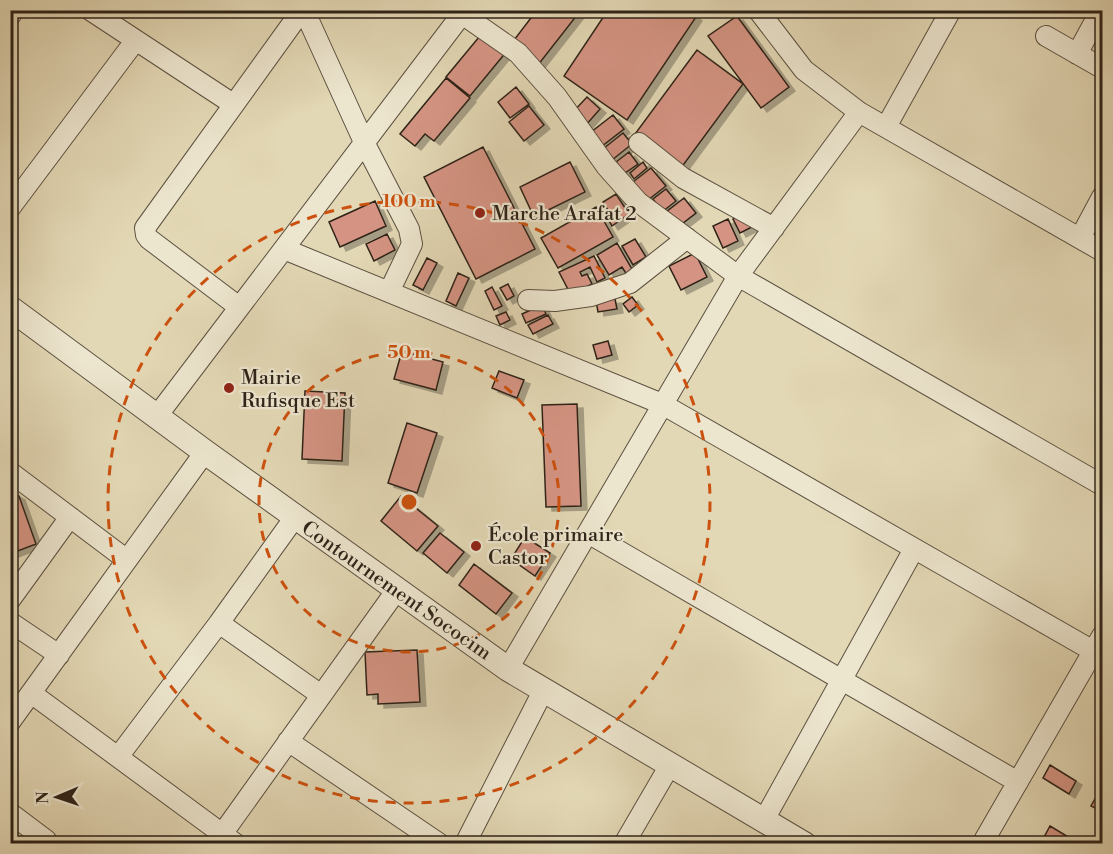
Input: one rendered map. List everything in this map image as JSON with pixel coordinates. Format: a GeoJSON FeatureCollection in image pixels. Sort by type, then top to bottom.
{"type":"FeatureCollection","features":[{"type":"Feature","properties":{"kind":"street"},"geometry":{"type":"LineString","coordinates":[[10,16],[14,10]]}},
{"type":"Feature","properties":{"kind":"street"},"geometry":{"type":"LineString","coordinates":[[90,10],[233,104]]}},
{"type":"Feature","properties":{"kind":"street"},"geometry":{"type":"LineString","coordinates":[[758,10],[804,70],[859,112],[1102,250]]}},
{"type":"Feature","properties":{"kind":"street"},"geometry":{"type":"LineString","coordinates":[[886,127],[951,10]]}},
{"type":"Feature","properties":{"kind":"street"},"geometry":{"type":"LineString","coordinates":[[1077,54],[1101,10]]}},
{"type":"Feature","properties":{"kind":"street"},"geometry":{"type":"LineString","coordinates":[[239,307],[149,239],[145,228],[297,12],[409,229],[412,244],[389,292]]}},
{"type":"Feature","properties":{"kind":"street"},"geometry":{"type":"LineString","coordinates":[[157,416],[462,12],[518,53],[557,97],[606,166],[638,202],[738,276],[1102,485]]}},
{"type":"Feature","properties":{"kind":"street"},"geometry":{"type":"LineString","coordinates":[[1046,36],[1102,68]]}},
{"type":"Feature","properties":{"kind":"street"},"geometry":{"type":"LineString","coordinates":[[10,208],[135,41]]}},
{"type":"Feature","properties":{"kind":"street"},"geometry":{"type":"LineString","coordinates":[[508,669],[738,276],[859,112]]}},
{"type":"Feature","properties":{"kind":"street"},"geometry":{"type":"LineString","coordinates":[[639,143],[683,178],[774,228]]}},
{"type":"Feature","properties":{"kind":"street"},"geometry":{"type":"LineString","coordinates":[[1080,238],[1102,197]]}},
{"type":"Feature","properties":{"kind":"street"},"geometry":{"type":"LineString","coordinates":[[528,300],[555,301],[591,296],[630,283],[687,238]]}},
{"type":"Feature","properties":{"kind":"street"},"geometry":{"type":"LineString","coordinates":[[284,249],[662,404],[914,549],[1100,648],[982,843]]}},
{"type":"Feature","properties":{"kind":"street","name":"Contournement Sococim"},"geometry":{"type":"LineString","coordinates":[[10,308],[295,518],[508,669],[804,843]]}},
{"type":"Feature","properties":{"kind":"street"},"geometry":{"type":"LineString","coordinates":[[10,722],[204,452]]}},
{"type":"Feature","properties":{"kind":"street"},"geometry":{"type":"LineString","coordinates":[[10,472],[127,560]]}},
{"type":"Feature","properties":{"kind":"street"},"geometry":{"type":"LineString","coordinates":[[10,600],[70,517]]}},
{"type":"Feature","properties":{"kind":"street"},"geometry":{"type":"LineString","coordinates":[[118,757],[295,518]]}},
{"type":"Feature","properties":{"kind":"street"},"geometry":{"type":"LineString","coordinates":[[588,533],[1018,782]]}},
{"type":"Feature","properties":{"kind":"street"},"geometry":{"type":"LineString","coordinates":[[764,820],[914,549]]}},
{"type":"Feature","properties":{"kind":"street"},"geometry":{"type":"LineString","coordinates":[[32,693],[224,840],[288,741],[396,591]]}},
{"type":"Feature","properties":{"kind":"street"},"geometry":{"type":"LineString","coordinates":[[10,622],[59,655]]}},
{"type":"Feature","properties":{"kind":"street"},"geometry":{"type":"LineString","coordinates":[[219,622],[321,695]]}},
{"type":"Feature","properties":{"kind":"street"},"geometry":{"type":"LineString","coordinates":[[465,843],[543,691]]}},
{"type":"Feature","properties":{"kind":"street"},"geometry":{"type":"LineString","coordinates":[[288,741],[440,843]]}},
{"type":"Feature","properties":{"kind":"street"},"geometry":{"type":"LineString","coordinates":[[624,843],[670,765]]}},
{"type":"Feature","properties":{"kind":"street"},"geometry":{"type":"LineString","coordinates":[[10,813],[48,843]]}},
{"type":"Feature","properties":{"kind":"building"},"geometry":{"type":"Polygon","coordinates":[[[537,10],[581,10],[538,65],[511,44],[537,10]]]}},
{"type":"Feature","properties":{"kind":"building"},"geometry":{"type":"Polygon","coordinates":[[[608,10],[687,10],[696,17],[627,120],[564,76],[608,10]]]}},
{"type":"Feature","properties":{"kind":"building"},"geometry":{"type":"Polygon","coordinates":[[[737,16],[789,87],[761,108],[708,36],[737,16]]]}},
{"type":"Feature","properties":{"kind":"building"},"geometry":{"type":"Polygon","coordinates":[[[484,31],[507,51],[470,96],[446,77],[484,31]]]}},
{"type":"Feature","properties":{"kind":"building"},"geometry":{"type":"Polygon","coordinates":[[[697,50],[743,84],[681,168],[635,134],[697,50]]]}},
{"type":"Feature","properties":{"kind":"building"},"geometry":{"type":"Polygon","coordinates":[[[446,78],[470,98],[434,141],[425,134],[415,146],[400,134],[446,78]]]}},
{"type":"Feature","properties":{"kind":"building"},"geometry":{"type":"Polygon","coordinates":[[[516,87],[529,104],[510,118],[498,102],[516,87]]]}},
{"type":"Feature","properties":{"kind":"building"},"geometry":{"type":"Polygon","coordinates":[[[587,97],[600,109],[586,125],[573,112],[587,97]]]}},
{"type":"Feature","properties":{"kind":"building"},"geometry":{"type":"Polygon","coordinates":[[[529,106],[544,125],[524,141],[509,122],[529,106]]]}},
{"type":"Feature","properties":{"kind":"building"},"geometry":{"type":"Polygon","coordinates":[[[613,115],[624,129],[597,150],[586,136],[613,115]]]}},
{"type":"Feature","properties":{"kind":"building"},"geometry":{"type":"Polygon","coordinates":[[[623,133],[632,144],[612,160],[603,149],[623,133]]]}},
{"type":"Feature","properties":{"kind":"building","name":"Marche Arafat 2"},"geometry":{"type":"Polygon","coordinates":[[[483,147],[535,249],[476,279],[424,177],[483,147]]]}},
{"type":"Feature","properties":{"kind":"building"},"geometry":{"type":"Polygon","coordinates":[[[629,152],[638,164],[625,173],[616,162],[629,152]]]}},
{"type":"Feature","properties":{"kind":"building"},"geometry":{"type":"Polygon","coordinates":[[[570,162],[585,192],[534,217],[520,187],[570,162]]]}},
{"type":"Feature","properties":{"kind":"building"},"geometry":{"type":"Polygon","coordinates":[[[643,162],[647,168],[634,179],[630,173],[643,162]]]}},
{"type":"Feature","properties":{"kind":"building"},"geometry":{"type":"Polygon","coordinates":[[[651,168],[666,186],[648,200],[633,182],[651,168]]]}},
{"type":"Feature","properties":{"kind":"building"},"geometry":{"type":"Polygon","coordinates":[[[666,189],[676,201],[662,212],[653,199],[666,189]]]}},
{"type":"Feature","properties":{"kind":"building"},"geometry":{"type":"Polygon","coordinates":[[[616,194],[629,214],[612,226],[605,214],[609,212],[603,202],[616,194]]]}},
{"type":"Feature","properties":{"kind":"building"},"geometry":{"type":"Polygon","coordinates":[[[684,198],[696,213],[678,227],[666,212],[684,198]]]}},
{"type":"Feature","properties":{"kind":"building"},"geometry":{"type":"Polygon","coordinates":[[[375,201],[386,226],[340,247],[329,222],[375,201]]]}},
{"type":"Feature","properties":{"kind":"building"},"geometry":{"type":"Polygon","coordinates":[[[596,207],[613,237],[558,268],[541,238],[596,207]]]}},
{"type":"Feature","properties":{"kind":"building"},"geometry":{"type":"Polygon","coordinates":[[[745,213],[752,227],[740,233],[733,219],[745,213]]]}},
{"type":"Feature","properties":{"kind":"building"},"geometry":{"type":"Polygon","coordinates":[[[728,219],[738,241],[723,248],[713,226],[728,219]]]}},
{"type":"Feature","properties":{"kind":"building"},"geometry":{"type":"Polygon","coordinates":[[[387,234],[395,250],[374,261],[366,244],[387,234]]]}},
{"type":"Feature","properties":{"kind":"building"},"geometry":{"type":"Polygon","coordinates":[[[635,239],[646,257],[633,265],[622,246],[635,239]]]}},
{"type":"Feature","properties":{"kind":"building"},"geometry":{"type":"Polygon","coordinates":[[[617,243],[633,271],[627,275],[622,267],[609,275],[597,255],[617,243]]]}},
{"type":"Feature","properties":{"kind":"building"},"geometry":{"type":"Polygon","coordinates":[[[695,253],[707,277],[681,290],[669,266],[695,253]]]}},
{"type":"Feature","properties":{"kind":"building"},"geometry":{"type":"Polygon","coordinates":[[[594,256],[605,278],[597,282],[590,267],[580,272],[582,276],[587,274],[592,284],[571,295],[559,272],[594,256]]]}},
{"type":"Feature","properties":{"kind":"building"},"geometry":{"type":"Polygon","coordinates":[[[427,258],[437,263],[423,290],[413,285],[427,258]]]}},
{"type":"Feature","properties":{"kind":"building"},"geometry":{"type":"Polygon","coordinates":[[[458,273],[469,278],[456,306],[446,301],[458,273]]]}},
{"type":"Feature","properties":{"kind":"building"},"geometry":{"type":"Polygon","coordinates":[[[508,284],[514,296],[507,300],[500,288],[508,284]]]}},
{"type":"Feature","properties":{"kind":"building"},"geometry":{"type":"Polygon","coordinates":[[[492,287],[502,306],[494,310],[485,291],[492,287]]]}},
{"type":"Feature","properties":{"kind":"building"},"geometry":{"type":"Polygon","coordinates":[[[632,297],[638,305],[629,312],[623,304],[632,297]]]}},
{"type":"Feature","properties":{"kind":"building"},"geometry":{"type":"Polygon","coordinates":[[[615,299],[617,309],[598,312],[596,301],[615,299]]]}},
{"type":"Feature","properties":{"kind":"building"},"geometry":{"type":"Polygon","coordinates":[[[542,305],[546,314],[526,323],[522,314],[542,305]]]}},
{"type":"Feature","properties":{"kind":"building"},"geometry":{"type":"Polygon","coordinates":[[[506,312],[510,320],[500,325],[496,316],[506,312]]]}},
{"type":"Feature","properties":{"kind":"building"},"geometry":{"type":"Polygon","coordinates":[[[548,315],[553,324],[533,334],[528,325],[548,315]]]}},
{"type":"Feature","properties":{"kind":"building"},"geometry":{"type":"Polygon","coordinates":[[[608,341],[612,355],[597,359],[593,345],[608,341]]]}},
{"type":"Feature","properties":{"kind":"building"},"geometry":{"type":"Polygon","coordinates":[[[402,351],[443,362],[436,390],[394,379],[402,351]]]}},
{"type":"Feature","properties":{"kind":"building"},"geometry":{"type":"Polygon","coordinates":[[[499,371],[524,380],[517,398],[492,388],[499,371]]]}},
{"type":"Feature","properties":{"kind":"building"},"geometry":{"type":"Polygon","coordinates":[[[305,391],[345,393],[342,461],[302,459],[305,391]]]}},
{"type":"Feature","properties":{"kind":"building"},"geometry":{"type":"Polygon","coordinates":[[[577,404],[581,506],[546,507],[542,405],[577,404]]]}},
{"type":"Feature","properties":{"kind":"building"},"geometry":{"type":"Polygon","coordinates":[[[407,423],[437,433],[417,493],[388,483],[407,423]]]}},
{"type":"Feature","properties":{"kind":"building"},"geometry":{"type":"Polygon","coordinates":[[[10,491],[19,496],[36,544],[10,554],[10,491]]]}},
{"type":"Feature","properties":{"kind":"building"},"geometry":{"type":"Polygon","coordinates":[[[401,496],[438,526],[417,551],[381,521],[401,496]]]}},
{"type":"Feature","properties":{"kind":"building"},"geometry":{"type":"Polygon","coordinates":[[[440,533],[464,552],[447,573],[423,553],[440,533]]]}},
{"type":"Feature","properties":{"kind":"building"},"geometry":{"type":"Polygon","coordinates":[[[525,537],[550,553],[535,576],[511,559],[525,537]]]}},
{"type":"Feature","properties":{"kind":"building"},"geometry":{"type":"Polygon","coordinates":[[[474,564],[512,593],[496,614],[459,585],[474,564]]]}},
{"type":"Feature","properties":{"kind":"building"},"geometry":{"type":"Polygon","coordinates":[[[417,650],[420,702],[378,704],[378,694],[367,695],[365,652],[417,650]]]}},
{"type":"Feature","properties":{"kind":"building"},"geometry":{"type":"Polygon","coordinates":[[[1050,765],[1076,781],[1069,794],[1043,778],[1050,765]]]}},
{"type":"Feature","properties":{"kind":"building"},"geometry":{"type":"Polygon","coordinates":[[[1096,797],[1102,801],[1099,810],[1091,806],[1096,797]]]}},
{"type":"Feature","properties":{"kind":"building"},"geometry":{"type":"Polygon","coordinates":[[[1050,826],[1075,841],[1074,844],[1051,844],[1043,839],[1050,826]]]}},
{"type":"Feature","properties":{"kind":"place","name":"Marche Arafat 2"},"geometry":{"type":"Point","coordinates":[480,213]}},
{"type":"Feature","properties":{"kind":"place","name":"Mairie Rufisque Est"},"geometry":{"type":"Point","coordinates":[229,388]}},
{"type":"Feature","properties":{"kind":"place","name":"École primaire Castor"},"geometry":{"type":"Point","coordinates":[476,546]}}]}
